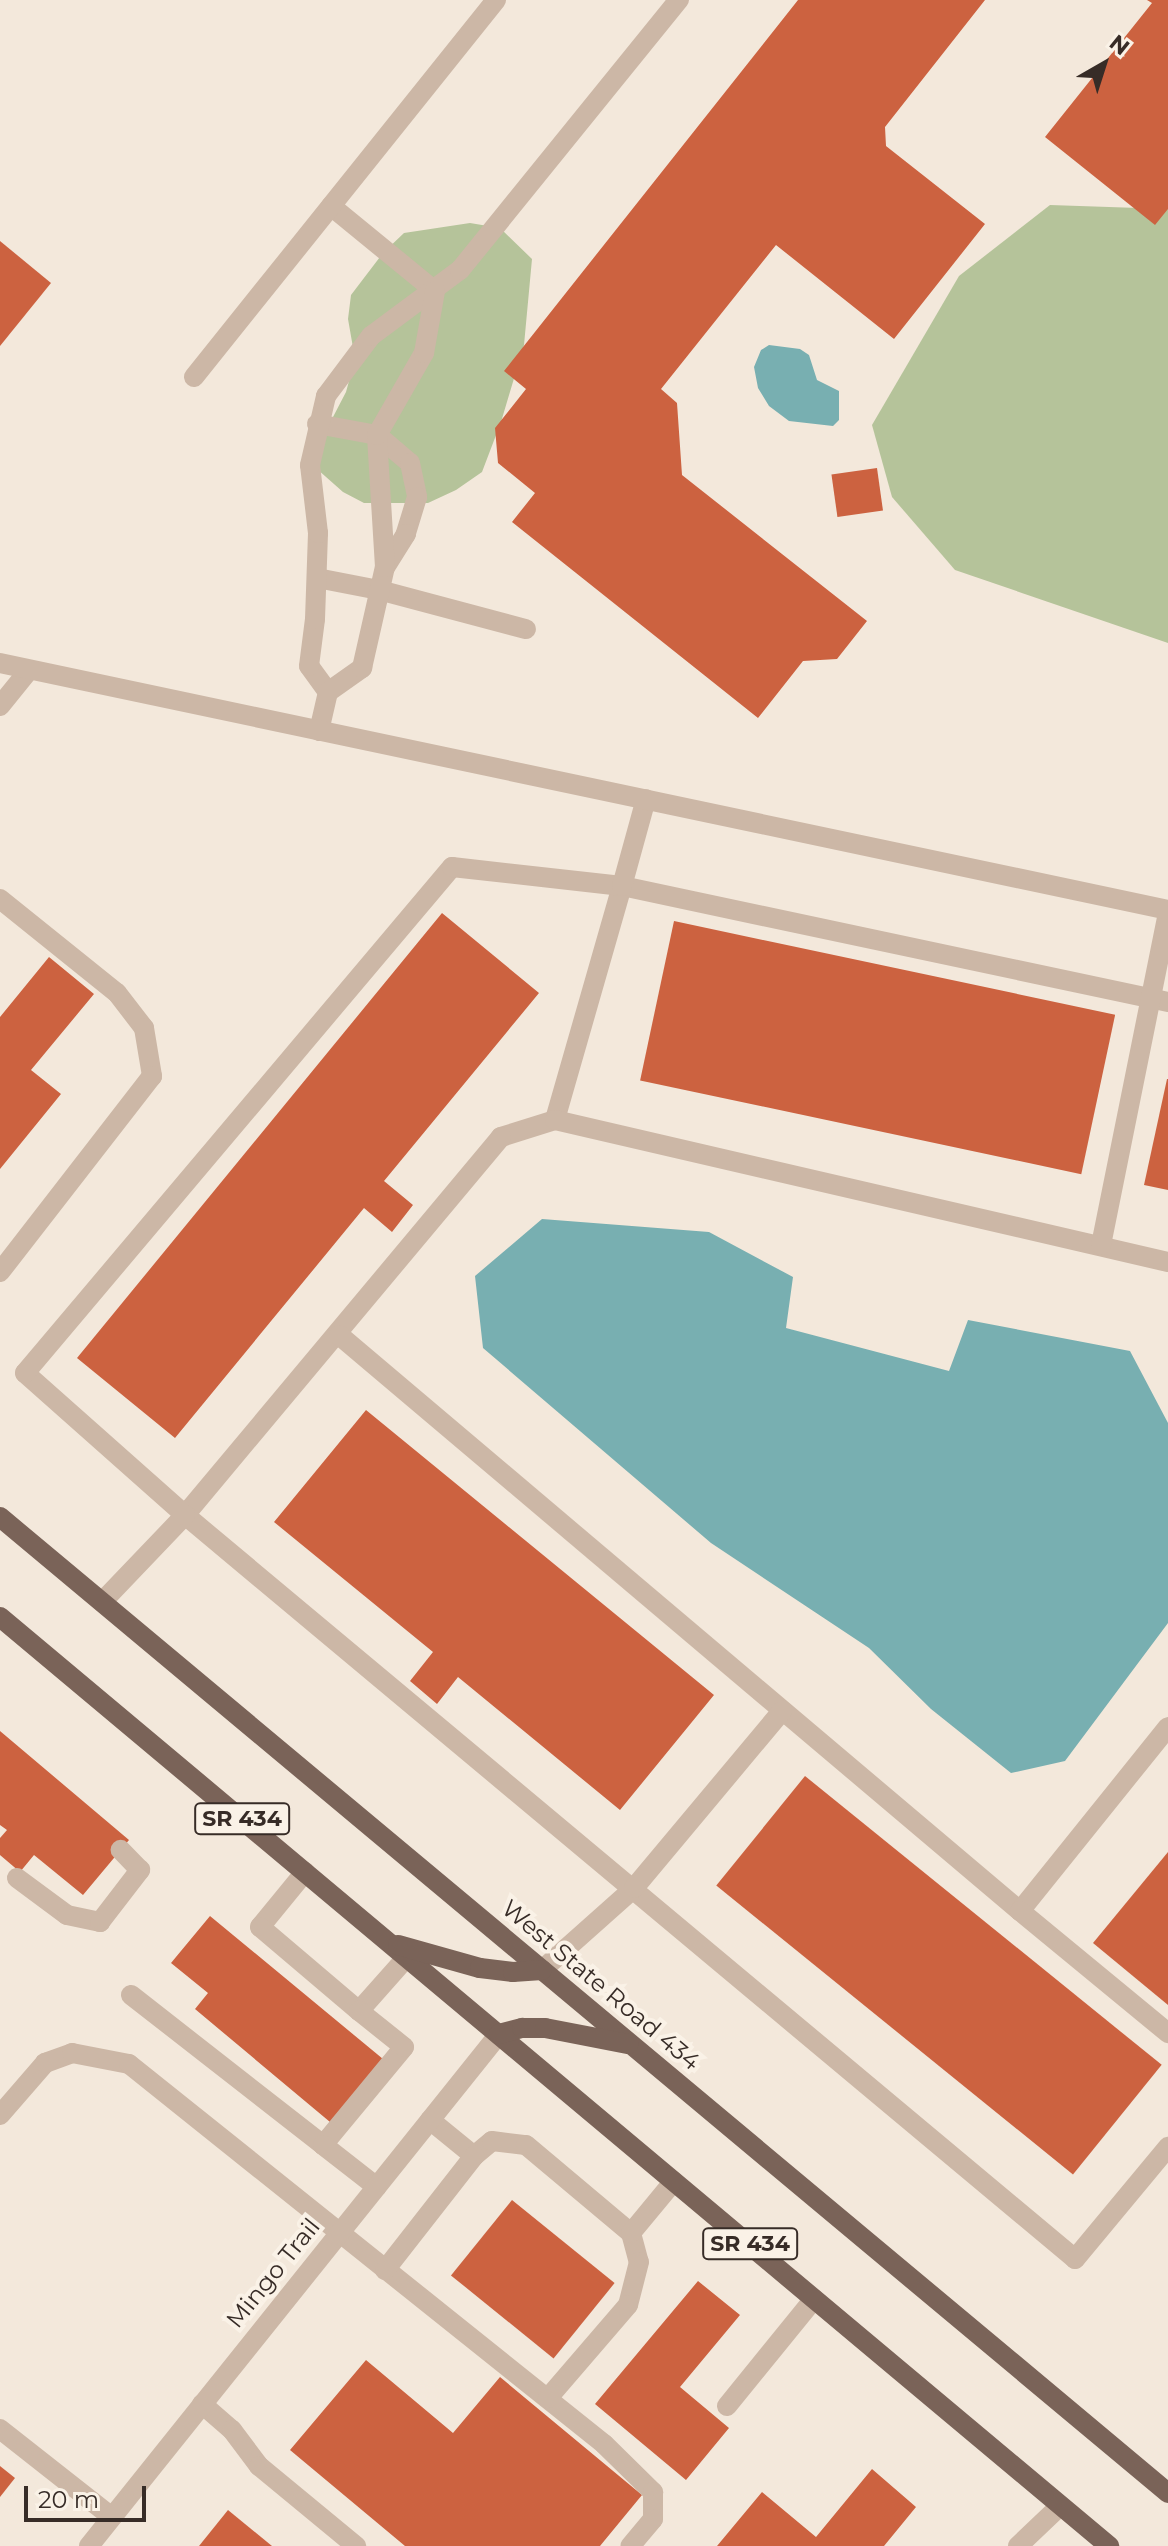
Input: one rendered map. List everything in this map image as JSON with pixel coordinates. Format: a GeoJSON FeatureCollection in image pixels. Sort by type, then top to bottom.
{"type":"FeatureCollection","features":[{"type":"Feature","properties":{"kind":"main road","name":"West State Road 434"},"geometry":{"type":"LineString","coordinates":[[0,1517],[1168,2493]]}},
{"type":"Feature","properties":{"kind":"main road","name":"SR 434"},"geometry":{"type":"LineString","coordinates":[[0,1617],[1109,2546]]}},
{"type":"Feature","properties":{"kind":"main road"},"geometry":{"type":"LineString","coordinates":[[390,1943],[480,1968],[513,1972],[542,1970]]}},
{"type":"Feature","properties":{"kind":"main road"},"geometry":{"type":"LineString","coordinates":[[499,2034],[522,2028],[545,2028],[632,2044]]}},
{"type":"Feature","properties":{"kind":"street"},"geometry":{"type":"LineString","coordinates":[[194,377],[496,0]]}},
{"type":"Feature","properties":{"kind":"street"},"geometry":{"type":"LineString","coordinates":[[328,692],[309,666],[318,533],[310,465],[317,424],[326,396],[371,336],[460,270],[679,0]]}},
{"type":"Feature","properties":{"kind":"street"},"geometry":{"type":"LineString","coordinates":[[331,206],[435,291]]}},
{"type":"Feature","properties":{"kind":"street"},"geometry":{"type":"LineString","coordinates":[[385,567],[377,435],[424,353],[435,291]]}},
{"type":"Feature","properties":{"kind":"street"},"geometry":{"type":"LineString","coordinates":[[317,424],[377,435],[410,463],[417,497],[406,534],[385,567],[362,668],[328,692],[319,731]]}},
{"type":"Feature","properties":{"kind":"street"},"geometry":{"type":"LineString","coordinates":[[317,578],[379,590],[526,629]]}},
{"type":"Feature","properties":{"kind":"street"},"geometry":{"type":"LineString","coordinates":[[0,663],[1168,912],[1159,1001],[1101,1245]]}},
{"type":"Feature","properties":{"kind":"street"},"geometry":{"type":"LineString","coordinates":[[0,706],[29,670]]}},
{"type":"Feature","properties":{"kind":"street"},"geometry":{"type":"LineString","coordinates":[[555,1120],[646,799]]}},
{"type":"Feature","properties":{"kind":"street"},"geometry":{"type":"LineString","coordinates":[[1159,1001],[622,886],[452,867],[25,1373],[185,1515],[1075,2259],[1168,2147]]}},
{"type":"Feature","properties":{"kind":"street"},"geometry":{"type":"LineString","coordinates":[[0,899],[117,993],[144,1028],[152,1076],[0,1272]]}},
{"type":"Feature","properties":{"kind":"street"},"geometry":{"type":"LineString","coordinates":[[102,1602],[185,1515],[339,1335],[501,1137],[555,1120],[1168,1262]]}},
{"type":"Feature","properties":{"kind":"street"},"geometry":{"type":"LineString","coordinates":[[339,1335],[1168,2033]]}},
{"type":"Feature","properties":{"kind":"street"},"geometry":{"type":"LineString","coordinates":[[542,1970],[634,1888],[782,1711]]}},
{"type":"Feature","properties":{"kind":"street"},"geometry":{"type":"LineString","coordinates":[[1020,1911],[1168,1727]]}},
{"type":"Feature","properties":{"kind":"street"},"geometry":{"type":"LineString","coordinates":[[17,1878],[67,1915],[100,1922],[140,1870],[121,1850]]}},
{"type":"Feature","properties":{"kind":"street"},"geometry":{"type":"LineString","coordinates":[[305,1872],[260,1927],[404,2047],[323,2145]]}},
{"type":"Feature","properties":{"kind":"street"},"geometry":{"type":"LineString","coordinates":[[359,2011],[407,1957]]}},
{"type":"Feature","properties":{"kind":"street"},"geometry":{"type":"LineString","coordinates":[[131,1995],[377,2187]]}},
{"type":"Feature","properties":{"kind":"street","name":"Mingo Trail"},"geometry":{"type":"LineString","coordinates":[[89,2546],[499,2034]]}},
{"type":"Feature","properties":{"kind":"street"},"geometry":{"type":"LineString","coordinates":[[0,2115],[45,2063],[72,2053],[129,2064],[604,2444],[653,2492],[653,2519],[630,2546]]}},
{"type":"Feature","properties":{"kind":"street"},"geometry":{"type":"LineString","coordinates":[[430,2120],[474,2156]]}},
{"type":"Feature","properties":{"kind":"street"},"geometry":{"type":"LineString","coordinates":[[385,2270],[474,2156],[492,2141],[526,2145],[631,2233],[639,2262],[628,2305],[548,2398]]}},
{"type":"Feature","properties":{"kind":"street"},"geometry":{"type":"LineString","coordinates":[[631,2233],[674,2181]]}},
{"type":"Feature","properties":{"kind":"street"},"geometry":{"type":"LineString","coordinates":[[727,2406],[814,2299]]}},
{"type":"Feature","properties":{"kind":"street"},"geometry":{"type":"LineString","coordinates":[[202,2404],[232,2430],[259,2466],[356,2546]]}},
{"type":"Feature","properties":{"kind":"street"},"geometry":{"type":"LineString","coordinates":[[0,2429],[112,2517]]}},
{"type":"Feature","properties":{"kind":"street"},"geometry":{"type":"LineString","coordinates":[[1018,2546],[1060,2506]]}},
{"type":"Feature","properties":{"kind":"green space"},"geometry":{"type":"Polygon","coordinates":[[[1050,205],[1168,209],[1168,643],[955,570],[892,497],[872,425],[959,276],[1050,205]]]}},
{"type":"Feature","properties":{"kind":"green space"},"geometry":{"type":"Polygon","coordinates":[[[470,223],[500,228],[532,259],[524,345],[501,422],[482,472],[456,490],[428,503],[364,503],[343,492],[317,469],[320,442],[346,392],[355,359],[348,319],[351,295],[383,253],[404,233],[470,223]]]}},
{"type":"Feature","properties":{"kind":"water"},"geometry":{"type":"Polygon","coordinates":[[[769,345],[800,349],[809,355],[817,380],[839,391],[839,420],[833,426],[789,421],[769,406],[758,388],[754,367],[761,350],[769,345]]]}},
{"type":"Feature","properties":{"kind":"water"},"geometry":{"type":"Polygon","coordinates":[[[542,1219],[709,1232],[793,1277],[786,1328],[949,1371],[968,1320],[1130,1351],[1168,1423],[1168,1623],[1065,1761],[1011,1773],[931,1709],[869,1648],[711,1543],[483,1348],[475,1276],[542,1219]]]}},
{"type":"Feature","properties":{"kind":"building"},"geometry":{"type":"Polygon","coordinates":[[[798,0],[985,0],[885,127],[886,146],[985,224],[894,339],[776,245],[661,389],[677,403],[682,475],[867,621],[837,659],[803,661],[758,718],[512,522],[535,493],[498,463],[495,428],[526,389],[504,371],[798,0]]]}},
{"type":"Feature","properties":{"kind":"building"},"geometry":{"type":"Polygon","coordinates":[[[1147,0],[1168,0],[1168,209],[1155,225],[1045,137],[1152,3],[1147,0]]]}},
{"type":"Feature","properties":{"kind":"building"},"geometry":{"type":"Polygon","coordinates":[[[0,241],[51,283],[0,346],[0,241]]]}},
{"type":"Feature","properties":{"kind":"building"},"geometry":{"type":"Polygon","coordinates":[[[877,468],[883,511],[837,517],[831,474],[877,468]]]}},
{"type":"Feature","properties":{"kind":"building"},"geometry":{"type":"Polygon","coordinates":[[[442,913],[539,993],[384,1181],[413,1205],[392,1232],[364,1208],[175,1438],[77,1358],[442,913]]]}},
{"type":"Feature","properties":{"kind":"building"},"geometry":{"type":"Polygon","coordinates":[[[674,921],[1115,1015],[1081,1174],[640,1080],[674,921]]]}},
{"type":"Feature","properties":{"kind":"building"},"geometry":{"type":"Polygon","coordinates":[[[49,957],[94,994],[31,1070],[61,1094],[0,1169],[0,1017],[49,957]]]}},
{"type":"Feature","properties":{"kind":"building"},"geometry":{"type":"Polygon","coordinates":[[[1168,1079],[1168,1190],[1144,1185],[1168,1079]]]}},
{"type":"Feature","properties":{"kind":"building"},"geometry":{"type":"Polygon","coordinates":[[[366,1410],[714,1695],[620,1810],[458,1677],[437,1704],[410,1681],[433,1652],[274,1522],[366,1410]]]}},
{"type":"Feature","properties":{"kind":"building"},"geometry":{"type":"Polygon","coordinates":[[[0,1731],[129,1840],[83,1895],[34,1855],[20,1872],[0,1855],[0,1838],[7,1830],[0,1825],[0,1731]]]}},
{"type":"Feature","properties":{"kind":"building"},"geometry":{"type":"Polygon","coordinates":[[[805,1776],[1162,2065],[1073,2174],[716,1886],[805,1776]]]}},
{"type":"Feature","properties":{"kind":"building"},"geometry":{"type":"Polygon","coordinates":[[[1168,1852],[1168,2005],[1093,1943],[1168,1852]]]}},
{"type":"Feature","properties":{"kind":"building"},"geometry":{"type":"Polygon","coordinates":[[[210,1916],[383,2059],[330,2122],[195,2009],[208,1993],[171,1963],[210,1916]]]}},
{"type":"Feature","properties":{"kind":"building"},"geometry":{"type":"Polygon","coordinates":[[[512,2200],[615,2283],[554,2358],[451,2275],[512,2200]]]}},
{"type":"Feature","properties":{"kind":"building"},"geometry":{"type":"Polygon","coordinates":[[[698,2281],[740,2315],[680,2387],[729,2428],[686,2480],[595,2404],[698,2281]]]}},
{"type":"Feature","properties":{"kind":"building"},"geometry":{"type":"Polygon","coordinates":[[[366,2360],[453,2433],[500,2377],[642,2495],[600,2546],[405,2546],[290,2450],[366,2360]]]}},
{"type":"Feature","properties":{"kind":"building"},"geometry":{"type":"Polygon","coordinates":[[[0,2466],[15,2478],[0,2497],[0,2466]]]}},
{"type":"Feature","properties":{"kind":"building"},"geometry":{"type":"Polygon","coordinates":[[[872,2469],[916,2507],[884,2546],[717,2546],[762,2492],[816,2537],[872,2469]]]}},
{"type":"Feature","properties":{"kind":"building"},"geometry":{"type":"Polygon","coordinates":[[[228,2510],[272,2546],[199,2546],[228,2510]]]}}]}
